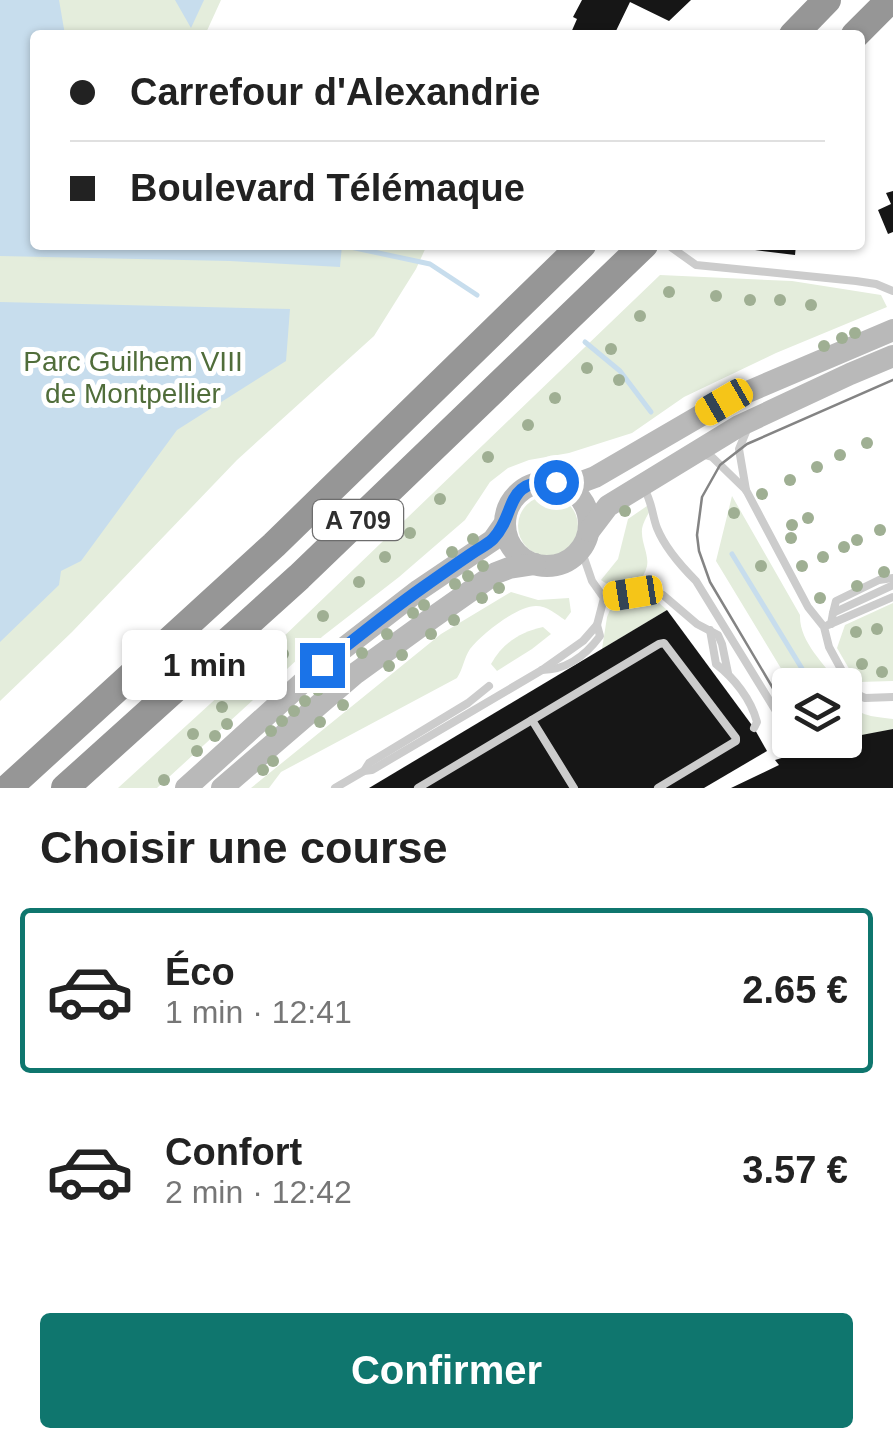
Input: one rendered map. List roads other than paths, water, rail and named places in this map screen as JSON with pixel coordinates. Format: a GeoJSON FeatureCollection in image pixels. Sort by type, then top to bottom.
{"type":"FeatureCollection","features":[{"type":"Feature","properties":{"kind":"highway"},"geometry":{"type":"LineString","coordinates":[[797,30],[828,0]]}},
{"type":"Feature","properties":{"kind":"highway"},"geometry":{"type":"LineString","coordinates":[[860,30],[890,0]]}},
{"type":"Feature","properties":{"kind":"highway","name":"A 709"},"geometry":{"type":"LineString","coordinates":[[8,788],[274,545],[577,250]]}},
{"type":"Feature","properties":{"kind":"highway","name":"A 709"},"geometry":{"type":"LineString","coordinates":[[64,788],[299,577],[639,250]]}},
{"type":"Feature","properties":{"kind":"main road"},"geometry":{"type":"LineString","coordinates":[[568,487],[595,477],[613,456],[724,402],[893,330]]}},
{"type":"Feature","properties":{"kind":"main road"},"geometry":{"type":"LineString","coordinates":[[222,788],[356,673],[496,573],[535,564],[561,564],[576,555],[608,506],[750,421],[893,356]]}},
{"type":"Feature","properties":{"kind":"main road"},"geometry":{"type":"LineString","coordinates":[[186,788],[322,665],[492,540],[521,490],[544,482],[568,487],[586,506],[589,518],[585,540]]}},
{"type":"Feature","properties":{"kind":"main road"},"geometry":{"type":"LineString","coordinates":[[505,523],[513,549],[535,564]]}},
{"type":"Feature","properties":{"kind":"lane"},"geometry":{"type":"LineString","coordinates":[[675,250],[696,265],[810,275],[876,284],[893,291]]}},
{"type":"Feature","properties":{"kind":"lane"},"geometry":{"type":"LineString","coordinates":[[746,490],[739,449],[750,421]]}},
{"type":"Feature","properties":{"kind":"lane"},"geometry":{"type":"LineString","coordinates":[[696,453],[712,457],[746,490],[808,607],[827,625]]}},
{"type":"Feature","properties":{"kind":"lane"},"geometry":{"type":"LineString","coordinates":[[640,486],[650,498],[658,529],[680,565],[696,581],[772,705]]}},
{"type":"Feature","properties":{"kind":"lane"},"geometry":{"type":"LineString","coordinates":[[335,788],[364,771],[369,763],[542,670],[583,641],[597,625],[604,598],[592,581],[585,540]]}},
{"type":"Feature","properties":{"kind":"lane"},"geometry":{"type":"LineString","coordinates":[[893,578],[880,580],[836,601],[827,625],[830,647],[854,693],[864,698],[893,697]]}},
{"type":"Feature","properties":{"kind":"lane"},"geometry":{"type":"LineString","coordinates":[[833,613],[893,585]]}},
{"type":"Feature","properties":{"kind":"lane"},"geometry":{"type":"LineString","coordinates":[[604,598],[633,593],[663,595],[696,624],[718,635],[728,673],[754,708],[754,728]]}},
{"type":"Feature","properties":{"kind":"lane"},"geometry":{"type":"LineString","coordinates":[[827,625],[893,597]]}},
{"type":"Feature","properties":{"kind":"lane"},"geometry":{"type":"LineString","coordinates":[[418,788],[664,643],[736,741],[658,788]]}},
{"type":"Feature","properties":{"kind":"lane"},"geometry":{"type":"LineString","coordinates":[[470,706],[489,686]]}},
{"type":"Feature","properties":{"kind":"lane"},"geometry":{"type":"LineString","coordinates":[[532,720],[574,788]]}},
{"type":"Feature","properties":{"kind":"water"},"geometry":{"type":"Polygon","coordinates":[[[0,0],[59,0],[64,30],[30,30],[30,250],[342,250],[340,267],[0,256],[0,0]]]}},
{"type":"Feature","properties":{"kind":"water"},"geometry":{"type":"Polygon","coordinates":[[[175,0],[204,0],[191,28],[175,0]]]}},
{"type":"Feature","properties":{"kind":"water"},"geometry":{"type":"Polygon","coordinates":[[[0,302],[290,309],[286,361],[177,430],[81,561],[61,571],[59,585],[0,642],[0,302]]]}},
{"type":"Feature","properties":{"kind":"waterway"},"geometry":{"type":"LineString","coordinates":[[364,250],[430,264],[477,295]]}},
{"type":"Feature","properties":{"kind":"waterway"},"geometry":{"type":"LineString","coordinates":[[585,342],[620,371],[651,412]]}},
{"type":"Feature","properties":{"kind":"waterway"},"geometry":{"type":"LineString","coordinates":[[732,554],[802,668]]}},
{"type":"Feature","properties":{"kind":"tram line"},"geometry":{"type":"LineString","coordinates":[[772,687],[710,582],[697,535],[702,497],[720,465],[747,444],[893,380]]}},
{"type":"Feature","properties":{"kind":"park label","name":"Parc Guilhem VIII de Montpellier"},"geometry":{"type":"Point","coordinates":[133,377]}}]}
